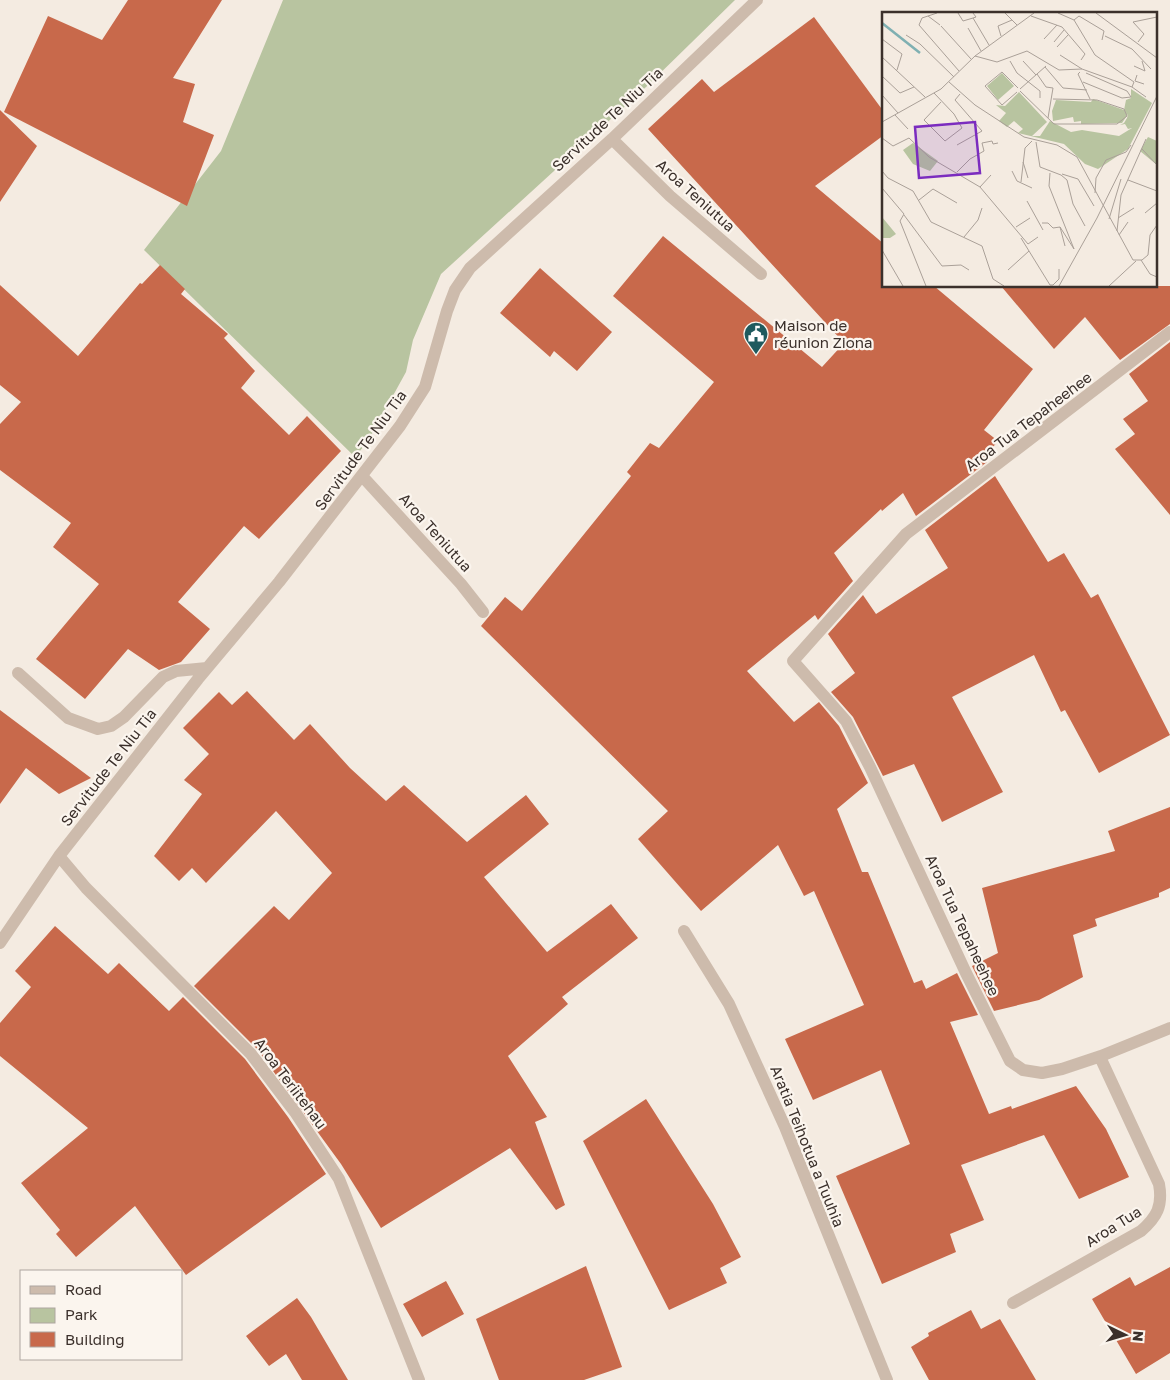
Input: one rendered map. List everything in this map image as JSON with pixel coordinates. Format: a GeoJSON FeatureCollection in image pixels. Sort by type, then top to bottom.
{"type":"FeatureCollection","features":[{"type":"Feature","properties":{"kind":"street","name":"Servitude Te Niu Tia"},"geometry":{"type":"LineString","coordinates":[[0,943],[59,856],[207,668],[279,582],[400,426],[425,387],[446,311],[455,290],[470,268],[612,139],[757,0]]}},
{"type":"Feature","properties":{"kind":"street","name":"Aroa Teniutua"},"geometry":{"type":"LineString","coordinates":[[612,139],[670,196],[761,274]]}},
{"type":"Feature","properties":{"kind":"street","name":"Aroa Tua Tepaheehee"},"geometry":{"type":"LineString","coordinates":[[1170,332],[906,534],[793,661],[846,721],[883,793],[966,973],[1010,1061],[1023,1070],[1042,1073],[1100,1057],[1170,1028]]}},
{"type":"Feature","properties":{"kind":"street","name":"Aroa Teniutua"},"geometry":{"type":"LineString","coordinates":[[363,476],[462,584],[483,612]]}},
{"type":"Feature","properties":{"kind":"street"},"geometry":{"type":"LineString","coordinates":[[18,674],[68,718],[98,729],[111,726],[124,717],[162,677],[176,671],[207,668]]}},
{"type":"Feature","properties":{"kind":"street","name":"Aroa Teriitehau"},"geometry":{"type":"LineString","coordinates":[[59,856],[86,888],[251,1054],[295,1112],[339,1179],[419,1380]]}},
{"type":"Feature","properties":{"kind":"street","name":"Aratia Teihotua a Tuuhia"},"geometry":{"type":"LineString","coordinates":[[684,931],[729,1004],[785,1127],[888,1380]]}},
{"type":"Feature","properties":{"kind":"street","name":"Aroa Tua"},"geometry":{"type":"LineString","coordinates":[[1014,1303],[1140,1231],[1156,1218],[1161,1196],[1158,1184],[1100,1057]]}},
{"type":"Feature","properties":{"kind":"green space"},"geometry":{"type":"Polygon","coordinates":[[[283,0],[735,0],[646,87],[441,274],[413,340],[406,372],[368,441],[355,457],[144,250],[221,151],[283,0]]]}},
{"type":"Feature","properties":{"kind":"building"},"geometry":{"type":"Polygon","coordinates":[[[128,0],[222,0],[173,78],[195,84],[183,122],[214,135],[187,206],[4,112],[48,16],[102,40],[128,0]]]}},
{"type":"Feature","properties":{"kind":"building"},"geometry":{"type":"Polygon","coordinates":[[[814,17],[882,109],[882,136],[815,186],[882,242],[882,288],[936,288],[1033,369],[984,430],[998,441],[984,458],[987,462],[916,516],[903,493],[882,511],[881,509],[834,553],[853,581],[818,620],[815,615],[747,671],[794,722],[819,702],[839,726],[868,783],[837,809],[862,872],[868,872],[914,983],[922,980],[926,989],[957,973],[978,1015],[950,1022],[989,1114],[1011,1106],[1012,1109],[1076,1086],[1106,1129],[1129,1177],[1079,1199],[1044,1135],[961,1165],[984,1220],[950,1234],[956,1252],[882,1284],[836,1176],[910,1144],[881,1070],[813,1100],[785,1039],[864,1005],[814,891],[804,896],[778,845],[701,911],[638,839],[668,811],[481,626],[505,597],[522,611],[631,476],[627,472],[650,443],[659,448],[714,382],[613,296],[663,236],[822,367],[844,343],[648,129],[702,79],[714,92],[814,17]]]}},
{"type":"Feature","properties":{"kind":"building"},"geometry":{"type":"Polygon","coordinates":[[[0,110],[37,146],[0,202],[0,110]]]}},
{"type":"Feature","properties":{"kind":"building"},"geometry":{"type":"Polygon","coordinates":[[[160,265],[185,289],[181,294],[228,334],[224,338],[255,371],[241,388],[289,435],[307,416],[341,451],[259,539],[244,526],[178,602],[210,629],[181,662],[159,670],[128,649],[85,699],[36,659],[99,584],[53,547],[71,523],[0,470],[0,424],[21,402],[0,385],[0,285],[78,356],[140,283],[142,284],[160,265]]]}},
{"type":"Feature","properties":{"kind":"building"},"geometry":{"type":"Polygon","coordinates":[[[540,268],[612,332],[577,371],[554,351],[550,357],[500,313],[540,268]]]}},
{"type":"Feature","properties":{"kind":"building"},"geometry":{"type":"Polygon","coordinates":[[[1158,286],[1170,286],[1170,324],[1120,360],[1085,317],[1054,349],[1003,288],[1158,288],[1158,286]]]}},
{"type":"Feature","properties":{"kind":"building"},"geometry":{"type":"Polygon","coordinates":[[[1170,342],[1170,515],[1115,449],[1135,434],[1123,419],[1148,401],[1129,374],[1170,342]]]}},
{"type":"Feature","properties":{"kind":"building"},"geometry":{"type":"Polygon","coordinates":[[[995,476],[1048,562],[1064,553],[1091,598],[1098,594],[1170,735],[1099,773],[1065,710],[1061,712],[1034,655],[952,697],[1003,792],[942,822],[914,764],[883,776],[853,717],[831,692],[855,673],[828,634],[863,595],[876,614],[948,568],[925,530],[995,476]]]}},
{"type":"Feature","properties":{"kind":"building"},"geometry":{"type":"Polygon","coordinates":[[[247,691],[294,740],[310,724],[350,768],[386,801],[404,785],[467,842],[526,795],[549,824],[484,877],[547,952],[611,904],[638,938],[562,997],[568,1004],[508,1056],[547,1117],[535,1122],[565,1205],[556,1210],[510,1148],[381,1228],[341,1164],[257,1049],[194,986],[274,906],[289,920],[332,873],[276,811],[206,883],[192,868],[179,881],[154,856],[202,794],[184,780],[209,754],[183,728],[219,692],[232,705],[247,691]]]}},
{"type":"Feature","properties":{"kind":"building"},"geometry":{"type":"Polygon","coordinates":[[[0,710],[91,778],[59,794],[26,768],[0,804],[0,710]]]}},
{"type":"Feature","properties":{"kind":"building"},"geometry":{"type":"Polygon","coordinates":[[[1170,807],[1170,888],[1159,893],[1159,897],[1095,919],[1097,926],[1073,935],[1083,977],[1039,1000],[994,1011],[972,966],[998,953],[982,888],[1115,851],[1108,831],[1170,807]]]}},
{"type":"Feature","properties":{"kind":"building"},"geometry":{"type":"Polygon","coordinates":[[[55,926],[108,974],[119,963],[169,1011],[183,997],[245,1059],[288,1117],[326,1174],[186,1275],[135,1206],[76,1257],[56,1234],[60,1230],[21,1183],[88,1128],[0,1056],[0,1023],[31,987],[15,971],[55,926]]]}},
{"type":"Feature","properties":{"kind":"building"},"geometry":{"type":"Polygon","coordinates":[[[646,1099],[713,1204],[741,1257],[720,1268],[727,1283],[669,1310],[583,1141],[646,1099]]]}},
{"type":"Feature","properties":{"kind":"building"},"geometry":{"type":"Polygon","coordinates":[[[586,1266],[622,1367],[584,1380],[499,1380],[476,1319],[586,1266]]]}},
{"type":"Feature","properties":{"kind":"building"},"geometry":{"type":"Polygon","coordinates":[[[1170,1267],[1170,1353],[1136,1374],[1092,1299],[1130,1277],[1135,1286],[1170,1267]]]}},
{"type":"Feature","properties":{"kind":"building"},"geometry":{"type":"Polygon","coordinates":[[[446,1281],[464,1314],[422,1337],[403,1304],[446,1281]]]}},
{"type":"Feature","properties":{"kind":"building"},"geometry":{"type":"Polygon","coordinates":[[[297,1298],[311,1317],[348,1380],[302,1380],[286,1354],[269,1366],[246,1336],[297,1298]]]}},
{"type":"Feature","properties":{"kind":"building"},"geometry":{"type":"Polygon","coordinates":[[[971,1310],[981,1329],[1000,1319],[1036,1380],[929,1380],[911,1347],[929,1336],[928,1333],[971,1310]]]}},
{"type":"Feature","properties":{"kind":"place","name":"Maison de réunion Ziona"},"geometry":{"type":"Point","coordinates":[756,355]}}]}
